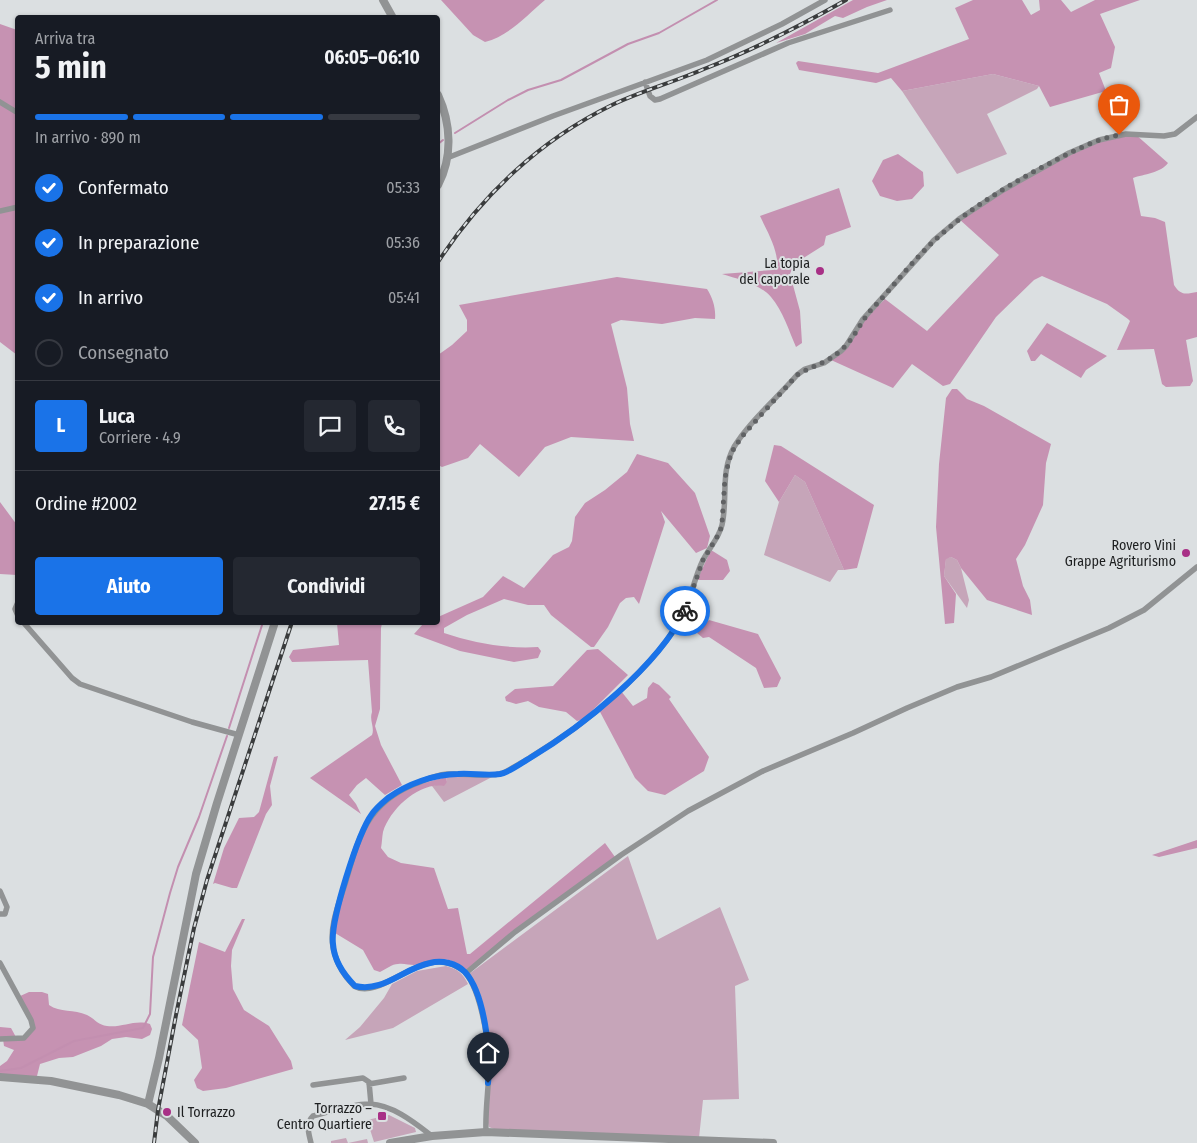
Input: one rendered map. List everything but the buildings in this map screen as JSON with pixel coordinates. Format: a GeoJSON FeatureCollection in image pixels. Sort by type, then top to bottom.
{"type":"FeatureCollection","features":[{"type":"Feature","properties":{"kind":"street"},"geometry":{"type":"LineString","coordinates":[[383,0],[391,15]]}},
{"type":"Feature","properties":{"kind":"street"},"geometry":{"type":"LineString","coordinates":[[447,158],[730,50],[825,0]]}},
{"type":"Feature","properties":{"kind":"street"},"geometry":{"type":"LineString","coordinates":[[645,82],[651,97],[655,100],[660,99],[788,43],[890,10]]}},
{"type":"Feature","properties":{"kind":"street"},"geometry":{"type":"LineString","coordinates":[[440,100],[446,115],[448,129],[447,158],[440,181]]}},
{"type":"Feature","properties":{"kind":"street"},"geometry":{"type":"LineString","coordinates":[[0,102],[15,111]]}},
{"type":"Feature","properties":{"kind":"street"},"geometry":{"type":"LineString","coordinates":[[486,1132],[485,1114],[490,1066],[489,1050],[480,1005],[466,973],[451,964],[438,962],[417,967],[382,984],[367,988],[355,986],[342,970],[333,948],[332,930],[350,867],[371,814],[400,790],[431,778],[444,774],[496,774],[506,772],[543,750],[586,720],[640,670],[680,621],[703,560],[720,532],[725,478],[734,448],[744,434],[797,375],[824,363],[846,346],[869,313],[934,240],[959,219],[1003,190],[1039,169],[1099,140],[1126,134],[1164,136],[1175,134],[1197,117]]}},
{"type":"Feature","properties":{"kind":"street"},"geometry":{"type":"LineString","coordinates":[[0,211],[15,208]]}},
{"type":"Feature","properties":{"kind":"street"},"geometry":{"type":"LineString","coordinates":[[466,973],[515,932],[621,855],[688,811],[763,771],[907,708],[1110,628],[1144,610],[1197,567]]}},
{"type":"Feature","properties":{"kind":"street"},"geometry":{"type":"LineString","coordinates":[[26,625],[72,678],[80,684],[192,722],[239,735]]}},
{"type":"Feature","properties":{"kind":"street"},"geometry":{"type":"LineString","coordinates":[[148,1104],[196,874],[274,625]]}},
{"type":"Feature","properties":{"kind":"street"},"geometry":{"type":"LineString","coordinates":[[0,891],[8,907],[4,914],[0,914]]}},
{"type":"Feature","properties":{"kind":"street"},"geometry":{"type":"LineString","coordinates":[[0,962],[31,1020],[33,1028],[24,1038],[0,1039]]}},
{"type":"Feature","properties":{"kind":"street"},"geometry":{"type":"LineString","coordinates":[[0,1077],[51,1081],[119,1095],[148,1104],[167,1116],[195,1143]]}},
{"type":"Feature","properties":{"kind":"street"},"geometry":{"type":"LineString","coordinates":[[312,1085],[360,1078],[366,1080],[369,1084],[371,1104]]}},
{"type":"Feature","properties":{"kind":"street"},"geometry":{"type":"LineString","coordinates":[[369,1084],[404,1078]]}},
{"type":"Feature","properties":{"kind":"street"},"geometry":{"type":"LineString","coordinates":[[312,1143],[308,1128],[309,1120],[313,1116],[364,1104],[390,1109],[411,1120],[432,1136]]}},
{"type":"Feature","properties":{"kind":"street"},"geometry":{"type":"LineString","coordinates":[[390,1143],[432,1136],[486,1132],[773,1143]]}},
{"type":"Feature","properties":{"kind":"shaded area"},"geometry":{"type":"Polygon","coordinates":[[[441,0],[545,0],[510,30],[485,42],[473,35],[441,0]]]}},
{"type":"Feature","properties":{"kind":"shaded area"},"geometry":{"type":"Polygon","coordinates":[[[853,0],[887,0],[843,18],[835,16],[805,34],[776,43],[853,0]]]}},
{"type":"Feature","properties":{"kind":"shaded area"},"geometry":{"type":"Polygon","coordinates":[[[973,0],[1022,0],[1031,15],[1040,10],[1039,0],[1061,0],[1071,12],[1095,0],[1140,0],[1100,14],[1115,47],[1111,68],[1099,73],[1106,91],[1050,107],[1039,86],[993,74],[902,91],[891,78],[876,83],[799,70],[796,63],[798,61],[878,73],[969,39],[955,8],[973,0]]]}},
{"type":"Feature","properties":{"kind":"shaded area"},"geometry":{"type":"Polygon","coordinates":[[[0,24],[15,29],[15,353],[0,342],[0,24]]]}},
{"type":"Feature","properties":{"kind":"shaded area"},"geometry":{"type":"Polygon","coordinates":[[[993,74],[1039,86],[1037,89],[987,114],[1007,154],[957,174],[902,91],[993,74]]]}},
{"type":"Feature","properties":{"kind":"shaded area"},"geometry":{"type":"Polygon","coordinates":[[[1135,134],[1168,163],[1157,171],[1133,178],[1141,216],[1165,222],[1174,285],[1179,291],[1184,293],[1197,292],[1197,337],[1186,340],[1193,381],[1190,386],[1166,387],[1162,384],[1154,349],[1117,350],[1130,321],[1128,319],[1107,304],[1042,276],[1034,280],[996,317],[950,384],[943,386],[912,364],[893,388],[831,360],[867,317],[885,299],[927,331],[999,255],[959,219],[1003,190],[1099,140],[1135,134]]]}},
{"type":"Feature","properties":{"kind":"shaded area"},"geometry":{"type":"Polygon","coordinates":[[[898,154],[923,172],[924,186],[912,199],[897,201],[880,196],[872,181],[883,160],[898,154]]]}},
{"type":"Feature","properties":{"kind":"shaded area"},"geometry":{"type":"Polygon","coordinates":[[[839,188],[851,227],[826,236],[824,245],[794,264],[790,274],[800,311],[802,343],[796,347],[782,315],[766,292],[755,285],[722,274],[773,270],[777,268],[774,248],[760,216],[839,188]]]}},
{"type":"Feature","properties":{"kind":"shaded area"},"geometry":{"type":"Polygon","coordinates":[[[617,277],[707,289],[715,311],[715,319],[695,318],[662,324],[621,320],[611,324],[627,388],[630,424],[634,441],[571,437],[545,447],[519,477],[480,444],[468,458],[442,467],[440,466],[440,354],[467,331],[467,320],[459,305],[617,277]]]}},
{"type":"Feature","properties":{"kind":"shaded area"},"geometry":{"type":"Polygon","coordinates":[[[1047,323],[1107,356],[1086,370],[1081,378],[1041,354],[1035,361],[1031,361],[1027,351],[1047,323]]]}},
{"type":"Feature","properties":{"kind":"shaded area"},"geometry":{"type":"Polygon","coordinates":[[[952,389],[957,389],[967,399],[984,406],[1051,444],[1046,463],[1043,505],[1025,545],[1016,559],[1023,586],[1030,600],[1032,615],[987,600],[961,568],[957,560],[951,557],[946,559],[944,576],[956,594],[954,623],[945,624],[936,527],[939,464],[946,398],[952,389]]]}},
{"type":"Feature","properties":{"kind":"shaded area"},"geometry":{"type":"Polygon","coordinates":[[[774,445],[781,446],[874,505],[857,568],[844,570],[805,482],[795,475],[779,502],[765,481],[774,445]]]}},
{"type":"Feature","properties":{"kind":"shaded area"},"geometry":{"type":"Polygon","coordinates":[[[637,454],[668,463],[695,493],[710,536],[707,548],[696,553],[661,511],[665,522],[639,604],[634,597],[626,598],[620,603],[608,627],[594,647],[591,647],[551,615],[544,605],[528,605],[504,599],[467,615],[444,628],[444,633],[490,644],[538,647],[541,651],[538,658],[514,662],[460,651],[414,634],[422,625],[440,625],[440,616],[483,597],[503,576],[524,588],[553,555],[569,547],[572,541],[575,517],[585,503],[627,472],[637,454]]]}},
{"type":"Feature","properties":{"kind":"shaded area"},"geometry":{"type":"Polygon","coordinates":[[[795,475],[805,482],[844,570],[838,570],[830,582],[764,555],[779,502],[795,475]]]}},
{"type":"Feature","properties":{"kind":"shaded area"},"geometry":{"type":"Polygon","coordinates":[[[0,502],[15,522],[15,575],[0,574],[0,502]]]}},
{"type":"Feature","properties":{"kind":"shaded area"},"geometry":{"type":"Polygon","coordinates":[[[711,550],[727,560],[730,571],[723,580],[697,580],[711,550]]]}},
{"type":"Feature","properties":{"kind":"shaded area"},"geometry":{"type":"Polygon","coordinates":[[[951,557],[957,560],[961,568],[969,600],[967,608],[944,576],[946,558],[951,557]]]}},
{"type":"Feature","properties":{"kind":"shaded area"},"geometry":{"type":"Polygon","coordinates":[[[709,620],[758,634],[781,678],[777,687],[764,688],[756,668],[709,637],[703,638],[697,633],[709,620]]]}},
{"type":"Feature","properties":{"kind":"shaded area"},"geometry":{"type":"Polygon","coordinates":[[[337,625],[382,625],[380,709],[375,726],[381,745],[402,785],[385,795],[366,778],[349,795],[361,814],[310,778],[372,735],[368,660],[292,662],[289,657],[293,650],[339,645],[337,625]]]}},
{"type":"Feature","properties":{"kind":"shaded area"},"geometry":{"type":"Polygon","coordinates":[[[598,649],[628,675],[584,719],[577,721],[566,712],[539,707],[528,701],[516,704],[506,701],[505,697],[515,689],[553,686],[587,650],[598,649]]]}},
{"type":"Feature","properties":{"kind":"shaded area"},"geometry":{"type":"Polygon","coordinates":[[[653,682],[659,685],[671,697],[669,699],[709,757],[704,771],[665,795],[648,791],[635,778],[599,710],[621,691],[633,706],[647,698],[648,688],[653,682]]]}},
{"type":"Feature","properties":{"kind":"shaded area"},"geometry":{"type":"Polygon","coordinates":[[[278,756],[270,786],[272,805],[266,814],[237,888],[213,884],[224,848],[239,818],[254,817],[259,812],[274,757],[278,756]]]}},
{"type":"Feature","properties":{"kind":"shaded area"},"geometry":{"type":"Polygon","coordinates":[[[446,777],[492,777],[444,802],[432,786],[447,782],[446,777]]]}},
{"type":"Feature","properties":{"kind":"shaded area"},"geometry":{"type":"Polygon","coordinates":[[[446,777],[447,782],[444,786],[425,788],[399,806],[383,832],[381,848],[388,857],[401,863],[434,868],[448,909],[458,908],[467,954],[470,954],[605,843],[615,857],[466,970],[452,961],[441,959],[414,965],[396,964],[380,972],[374,970],[363,950],[335,933],[342,899],[354,859],[371,822],[392,797],[411,788],[446,777]]]}},
{"type":"Feature","properties":{"kind":"shaded area"},"geometry":{"type":"Polygon","coordinates":[[[1197,840],[1197,848],[1159,857],[1152,855],[1197,840]]]}},
{"type":"Feature","properties":{"kind":"shaded area"},"geometry":{"type":"Polygon","coordinates":[[[628,856],[657,940],[720,907],[749,980],[735,986],[739,1099],[703,1100],[699,1138],[494,1129],[489,1127],[487,1119],[492,1054],[481,997],[469,974],[628,856]]]}},
{"type":"Feature","properties":{"kind":"shaded area"},"geometry":{"type":"Polygon","coordinates":[[[242,919],[245,919],[232,950],[233,989],[244,1010],[269,1026],[291,1061],[293,1069],[226,1088],[203,1091],[197,1088],[194,1080],[202,1068],[198,1040],[182,1025],[199,942],[225,952],[242,919]]]}},
{"type":"Feature","properties":{"kind":"shaded area"},"geometry":{"type":"Polygon","coordinates":[[[446,966],[459,972],[468,984],[393,1028],[345,1040],[360,1027],[384,998],[392,984],[417,971],[446,966]]]}},
{"type":"Feature","properties":{"kind":"shaded area"},"geometry":{"type":"Polygon","coordinates":[[[29,992],[48,994],[49,1005],[62,1010],[82,1013],[104,1025],[118,1026],[144,1023],[150,1024],[152,1029],[150,1035],[142,1039],[126,1037],[112,1039],[101,1046],[73,1057],[59,1058],[40,1064],[36,1080],[0,1077],[0,1066],[7,1061],[14,1050],[4,1046],[3,1039],[0,1039],[0,1027],[11,1028],[17,1039],[25,1038],[33,1028],[18,997],[29,992]]]}},
{"type":"Feature","properties":{"kind":"shaded area"},"geometry":{"type":"Polygon","coordinates":[[[389,1115],[415,1128],[416,1132],[374,1142],[367,1120],[389,1115]]]}},
{"type":"Feature","properties":{"kind":"shaded area"},"geometry":{"type":"Polygon","coordinates":[[[346,1138],[348,1143],[331,1143],[331,1141],[346,1138]]]}},
{"type":"Feature","properties":{"kind":"shaded area"},"geometry":{"type":"Polygon","coordinates":[[[367,1139],[368,1143],[348,1143],[367,1139]]]}},
{"type":"Feature","properties":{"kind":"waterway"},"geometry":{"type":"LineString","coordinates":[[455,133],[508,100],[528,90],[561,80],[628,44],[659,33],[717,0]]}},
{"type":"Feature","properties":{"kind":"waterway"},"geometry":{"type":"LineString","coordinates":[[229,728],[262,625]]}},
{"type":"Feature","properties":{"kind":"waterway"},"geometry":{"type":"LineString","coordinates":[[0,1071],[21,1068],[74,1041],[143,1028],[150,1014],[153,957],[170,893],[227,736]]}},
{"type":"Feature","properties":{"kind":"railway"},"geometry":{"type":"LineString","coordinates":[[440,259],[473,215],[493,193],[514,172],[560,135],[612,105],[693,74],[758,46],[846,0]]}},
{"type":"Feature","properties":{"kind":"railway"},"geometry":{"type":"LineString","coordinates":[[154,1143],[158,1110],[194,928],[207,880],[291,625]]}},
{"type":"Feature","properties":{"kind":"way so far"},"geometry":{"type":"LineString","coordinates":[[685,611],[703,560],[720,532],[724,510],[725,478],[734,448],[744,434],[797,375],[824,363],[846,346],[869,313],[934,240],[959,219],[1003,190],[1069,153],[1099,140],[1119,135]]}},
{"type":"Feature","properties":{"kind":"place","name":"La topia del caporale"},"geometry":{"type":"Point","coordinates":[820,271]}},
{"type":"Feature","properties":{"kind":"place","name":"Rovero Vini Grappe Agriturismo"},"geometry":{"type":"Point","coordinates":[1186,553]}},
{"type":"Feature","properties":{"kind":"place","name":"Il Torrazzo"},"geometry":{"type":"Point","coordinates":[167,1112]}},
{"type":"Feature","properties":{"kind":"place","name":"Torrazzo – Centro Quartiere"},"geometry":{"type":"Point","coordinates":[382,1116]}},
{"type":"Feature","properties":{"kind":"route"},"geometry":{"type":"LineString","coordinates":[[488,1083],[490,1066],[486,1030],[475,990],[466,973],[453,964],[444,962],[424,964],[382,984],[361,988],[355,986],[348,979],[336,958],[332,941],[332,930],[350,867],[365,826],[371,814],[400,790],[444,774],[501,774],[535,755],[586,720],[614,695],[640,670],[662,644],[680,621],[685,611]]}}]}
